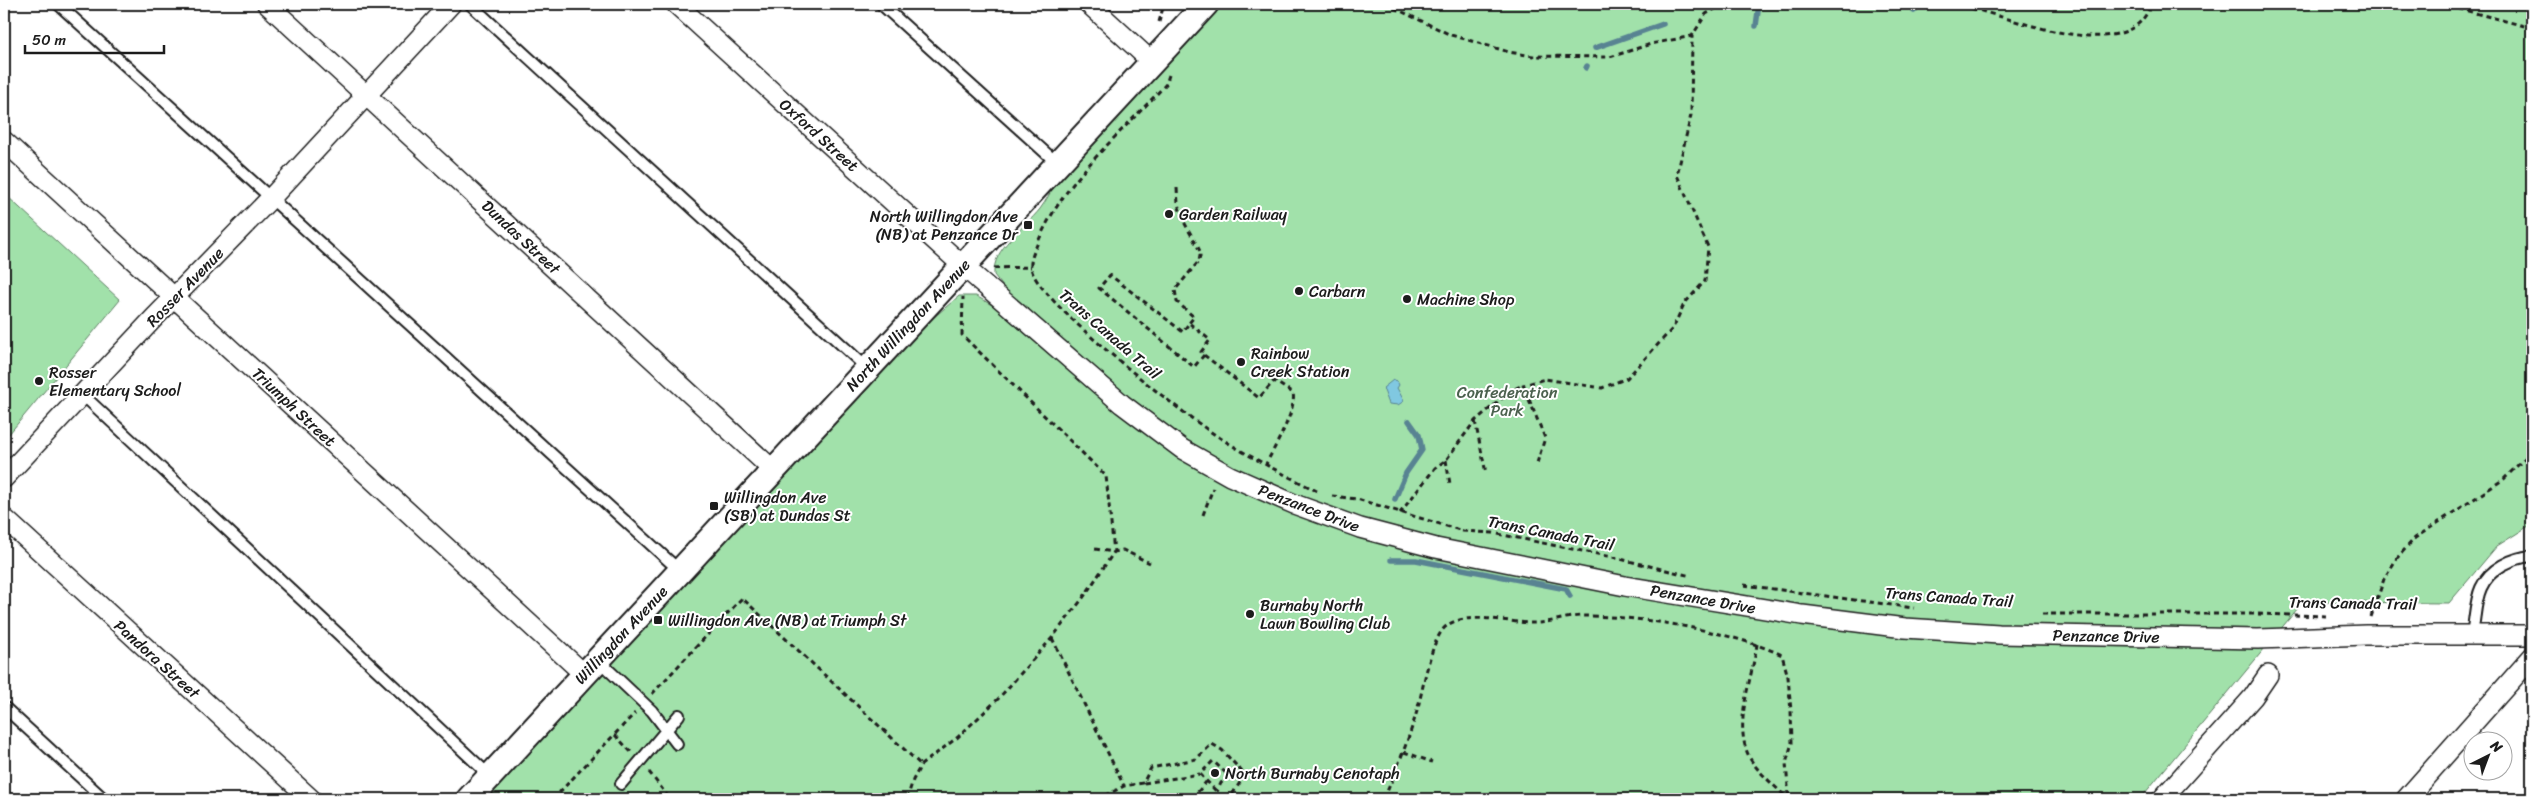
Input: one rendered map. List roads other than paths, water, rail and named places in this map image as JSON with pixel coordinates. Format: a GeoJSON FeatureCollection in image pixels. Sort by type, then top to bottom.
{"type":"FeatureCollection","features":[{"type":"Feature","properties":{"kind":"street","name":"Dundas Street"},"geometry":{"type":"LineString","coordinates":[[267,4],[774,471]]}},
{"type":"Feature","properties":{"kind":"street","name":"Rosser Avenue"},"geometry":{"type":"LineString","coordinates":[[4,478],[174,297],[271,198],[451,4]]}},
{"type":"Feature","properties":{"kind":"street","name":"Oxford Street"},"geometry":{"type":"LineString","coordinates":[[676,4],[963,266]]}},
{"type":"Feature","properties":{"kind":"street"},"geometry":{"type":"LineString","coordinates":[[1088,4],[1161,65]]}},
{"type":"Feature","properties":{"kind":"street","name":"North Willingdon Avenue"},"geometry":{"type":"LineString","coordinates":[[774,471],[1058,164],[1161,65],[1206,4]]}},
{"type":"Feature","properties":{"kind":"street","name":"Triumph Street"},"geometry":{"type":"LineString","coordinates":[[4,140],[174,297],[591,667]]}},
{"type":"Feature","properties":{"kind":"street","name":"Penzance Drive"},"geometry":{"type":"LineString","coordinates":[[963,266],[1088,377],[1182,449],[1230,476],[1274,496],[1360,528],[1404,540],[1625,586],[1793,614],[1905,628],[2000,634],[2249,638],[2366,623],[2472,634],[2532,635]]}},
{"type":"Feature","properties":{"kind":"street","name":"Willingdon Avenue"},"geometry":{"type":"LineString","coordinates":[[468,799],[774,471]]}},
{"type":"Feature","properties":{"kind":"street","name":"Pandora Street"},"geometry":{"type":"LineString","coordinates":[[4,518],[311,799]]}},
{"type":"Feature","properties":{"kind":"street"},"geometry":{"type":"LineString","coordinates":[[2406,799],[2532,658]]}},
{"type":"Feature","properties":{"kind":"street"},"geometry":{"type":"LineString","coordinates":[[2163,799],[2253,698],[2268,675]]}},
{"type":"Feature","properties":{"kind":"lane"},"geometry":{"type":"LineString","coordinates":[[58,4],[681,571]]}},
{"type":"Feature","properties":{"kind":"lane"},"geometry":{"type":"LineString","coordinates":[[470,4],[868,369]]}},
{"type":"Feature","properties":{"kind":"lane"},"geometry":{"type":"LineString","coordinates":[[881,4],[1058,164]]}},
{"type":"Feature","properties":{"kind":"lane"},"geometry":{"type":"LineString","coordinates":[[83,395],[490,776]]}},
{"type":"Feature","properties":{"kind":"lane"},"geometry":{"type":"LineString","coordinates":[[2472,634],[2481,588],[2490,576],[2503,564],[2532,556]]}},
{"type":"Feature","properties":{"kind":"lane"},"geometry":{"type":"LineString","coordinates":[[591,667],[652,711],[678,744]]}},
{"type":"Feature","properties":{"kind":"lane"},"geometry":{"type":"LineString","coordinates":[[4,707],[104,799]]}},
{"type":"Feature","properties":{"kind":"lane"},"geometry":{"type":"LineString","coordinates":[[621,784],[679,715]]}},
{"type":"Feature","properties":{"kind":"water"},"geometry":{"type":"Polygon","coordinates":[[[1393,380],[1397,381],[1399,385],[1397,388],[1404,401],[1398,405],[1389,404],[1383,388],[1393,380]]]}},
{"type":"Feature","properties":{"kind":"waterway"},"geometry":{"type":"LineString","coordinates":[[1756,26],[1759,4]]}},
{"type":"Feature","properties":{"kind":"waterway"},"geometry":{"type":"LineString","coordinates":[[1595,48],[1663,24]]}},
{"type":"Feature","properties":{"kind":"waterway"},"geometry":{"type":"LineString","coordinates":[[1395,499],[1406,473],[1422,450],[1419,435],[1409,421]]}},
{"type":"Feature","properties":{"kind":"waterway"},"geometry":{"type":"LineString","coordinates":[[1391,560],[1416,560],[1566,589],[1570,596]]}},
{"type":"Feature","properties":{"kind":"place","name":"Garden Railway"},"geometry":{"type":"Point","coordinates":[1169,214]}},
{"type":"Feature","properties":{"kind":"place","name":"North Willingdon Ave (NB) at Penzance Dr"},"geometry":{"type":"Point","coordinates":[1028,225]}},
{"type":"Feature","properties":{"kind":"place","name":"Carbarn"},"geometry":{"type":"Point","coordinates":[1299,291]}},
{"type":"Feature","properties":{"kind":"place","name":"Machine Shop"},"geometry":{"type":"Point","coordinates":[1407,299]}},
{"type":"Feature","properties":{"kind":"place","name":"Rainbow Creek Station"},"geometry":{"type":"Point","coordinates":[1241,362]}},
{"type":"Feature","properties":{"kind":"place","name":"Rosser Elementary School"},"geometry":{"type":"Point","coordinates":[39,381]}},
{"type":"Feature","properties":{"kind":"place","name":"Willingdon Ave (SB) at Dundas St"},"geometry":{"type":"Point","coordinates":[714,506]}},
{"type":"Feature","properties":{"kind":"place","name":"Burnaby North Lawn Bowling Club"},"geometry":{"type":"Point","coordinates":[1250,614]}},
{"type":"Feature","properties":{"kind":"place","name":"Willingdon Ave (NB) at Triumph St"},"geometry":{"type":"Point","coordinates":[658,620]}},
{"type":"Feature","properties":{"kind":"place","name":"North Burnaby Cenotaph"},"geometry":{"type":"Point","coordinates":[1215,773]}},
{"type":"Feature","properties":{"kind":"park label","name":"Confederation Park"},"geometry":{"type":"Point","coordinates":[1507,401]}}]}
